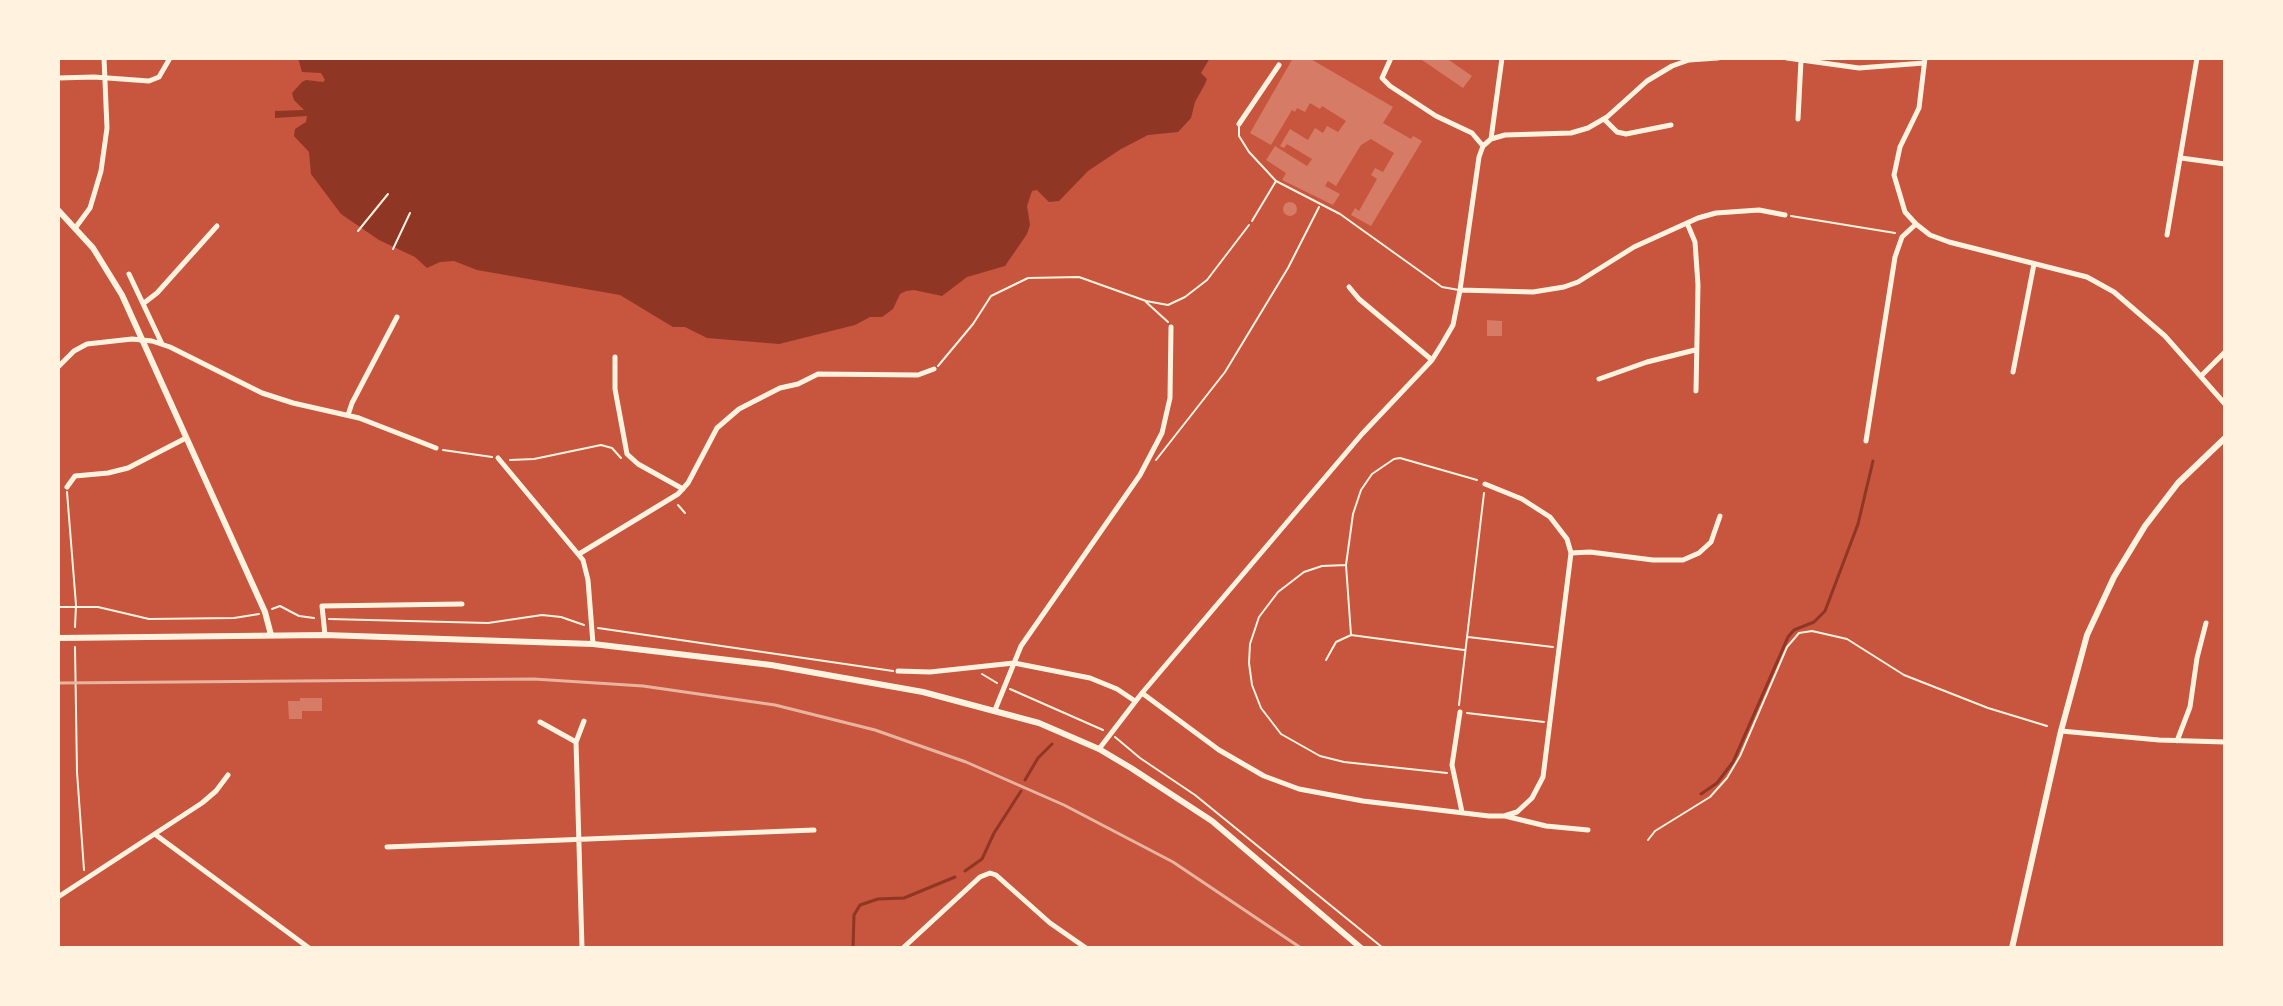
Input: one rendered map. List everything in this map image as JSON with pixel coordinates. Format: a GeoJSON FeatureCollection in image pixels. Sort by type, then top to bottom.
{"type":"FeatureCollection","features":[{"type":"Feature","properties":{"kind":"street"},"geometry":{"type":"LineString","coordinates":[[76,227],[90,208],[101,171],[107,128],[104,58]]}},
{"type":"Feature","properties":{"kind":"street"},"geometry":{"type":"LineString","coordinates":[[58,78],[149,81],[159,77],[170,58]]}},
{"type":"Feature","properties":{"kind":"street"},"geometry":{"type":"LineString","coordinates":[[1391,58],[1382,78],[1390,86],[1436,116],[1472,133],[1483,146]]}},
{"type":"Feature","properties":{"kind":"street"},"geometry":{"type":"LineString","coordinates":[[1491,139],[1502,58]]}},
{"type":"Feature","properties":{"kind":"street"},"geometry":{"type":"LineString","coordinates":[[1099,749],[1135,701],[1362,434],[1432,360],[1453,325],[1483,146],[1491,139],[1515,134],[1571,133],[1588,128],[1604,119],[1659,73],[1680,62],[1718,58]]}},
{"type":"Feature","properties":{"kind":"street"},"geometry":{"type":"LineString","coordinates":[[1787,58],[1859,68],[1925,61],[1919,108],[1900,147],[1894,175],[1905,212],[1930,235],[2087,277],[2114,292],[2165,336],[2225,404]]}},
{"type":"Feature","properties":{"kind":"street"},"geometry":{"type":"LineString","coordinates":[[2167,235],[2197,58]]}},
{"type":"Feature","properties":{"kind":"street"},"geometry":{"type":"LineString","coordinates":[[1798,119],[1801,60]]}},
{"type":"Feature","properties":{"kind":"street"},"geometry":{"type":"LineString","coordinates":[[1239,124],[1279,65]]}},
{"type":"Feature","properties":{"kind":"street"},"geometry":{"type":"LineString","coordinates":[[1604,119],[1617,132],[1626,134],[1671,125]]}},
{"type":"Feature","properties":{"kind":"street"},"geometry":{"type":"LineString","coordinates":[[2181,158],[2225,164]]}},
{"type":"Feature","properties":{"kind":"street"},"geometry":{"type":"LineString","coordinates":[[58,210],[76,227],[111,274],[265,612],[271,635]]}},
{"type":"Feature","properties":{"kind":"street"},"geometry":{"type":"LineString","coordinates":[[1460,290],[1533,292],[1564,287],[1578,282],[1634,247],[1716,213],[1759,210],[1785,215]]}},
{"type":"Feature","properties":{"kind":"street"},"geometry":{"type":"LineString","coordinates":[[1687,223],[1695,242],[1698,285],[1696,391]]}},
{"type":"Feature","properties":{"kind":"street"},"geometry":{"type":"LineString","coordinates":[[1866,441],[1895,257],[1902,237],[1916,224]]}},
{"type":"Feature","properties":{"kind":"street"},"geometry":{"type":"LineString","coordinates":[[144,303],[157,293],[217,226]]}},
{"type":"Feature","properties":{"kind":"street"},"geometry":{"type":"LineString","coordinates":[[2013,372],[2034,264]]}},
{"type":"Feature","properties":{"kind":"street"},"geometry":{"type":"LineString","coordinates":[[129,274],[162,344]]}},
{"type":"Feature","properties":{"kind":"street"},"geometry":{"type":"LineString","coordinates":[[1349,287],[1359,299],[1432,360]]}},
{"type":"Feature","properties":{"kind":"street"},"geometry":{"type":"LineString","coordinates":[[348,415],[397,317]]}},
{"type":"Feature","properties":{"kind":"street"},"geometry":{"type":"LineString","coordinates":[[995,710],[1021,646],[1145,467],[1162,433],[1170,398],[1171,327]]}},
{"type":"Feature","properties":{"kind":"street"},"geometry":{"type":"LineString","coordinates":[[58,367],[74,351],[87,344],[142,340],[162,344],[262,393],[348,415],[436,448]]}},
{"type":"Feature","properties":{"kind":"street"},"geometry":{"type":"LineString","coordinates":[[1599,379],[1695,350]]}},
{"type":"Feature","properties":{"kind":"street"},"geometry":{"type":"LineString","coordinates":[[2201,376],[2225,352]]}},
{"type":"Feature","properties":{"kind":"street"},"geometry":{"type":"LineString","coordinates":[[615,357],[615,389],[627,454],[638,464],[683,489]]}},
{"type":"Feature","properties":{"kind":"street"},"geometry":{"type":"LineString","coordinates":[[579,554],[673,499],[683,489],[717,428],[739,409],[780,388],[798,384],[818,374],[918,375],[934,369]]}},
{"type":"Feature","properties":{"kind":"street"},"geometry":{"type":"LineString","coordinates":[[67,487],[78,474],[108,473],[128,468],[186,438]]}},
{"type":"Feature","properties":{"kind":"street"},"geometry":{"type":"LineString","coordinates":[[2012,948],[2061,731],[2087,635],[2114,577],[2162,503],[2189,471],[2225,438]]}},
{"type":"Feature","properties":{"kind":"street"},"geometry":{"type":"LineString","coordinates":[[498,458],[579,554],[587,573],[593,644]]}},
{"type":"Feature","properties":{"kind":"street"},"geometry":{"type":"LineString","coordinates":[[1485,484],[1522,499],[1550,517],[1567,539],[1571,553],[1544,770],[1537,791],[1522,808],[1504,816]]}},
{"type":"Feature","properties":{"kind":"street"},"geometry":{"type":"LineString","coordinates":[[1571,553],[1683,560],[1699,553],[1711,542],[1720,516]]}},
{"type":"Feature","properties":{"kind":"street"},"geometry":{"type":"LineString","coordinates":[[325,635],[322,606],[462,604]]}},
{"type":"Feature","properties":{"kind":"street"},"geometry":{"type":"LineString","coordinates":[[2177,741],[2190,707],[2206,623]]}},
{"type":"Feature","properties":{"kind":"street"},"geometry":{"type":"LineString","coordinates":[[58,638],[325,635],[593,644],[771,665],[923,692],[1043,725],[1099,749],[1212,821],[1361,948]]}},
{"type":"Feature","properties":{"kind":"street"},"geometry":{"type":"LineString","coordinates":[[898,671],[930,672],[1014,663],[1090,678],[1117,689],[1135,701]]}},
{"type":"Feature","properties":{"kind":"street"},"geometry":{"type":"LineString","coordinates":[[1142,693],[1219,750],[1281,783],[1339,798],[1504,816],[1546,826],[1588,830]]}},
{"type":"Feature","properties":{"kind":"street"},"geometry":{"type":"LineString","coordinates":[[1460,712],[1453,773],[1462,812]]}},
{"type":"Feature","properties":{"kind":"street"},"geometry":{"type":"LineString","coordinates":[[582,948],[576,742],[584,721]]}},
{"type":"Feature","properties":{"kind":"street"},"geometry":{"type":"LineString","coordinates":[[540,722],[576,742]]}},
{"type":"Feature","properties":{"kind":"street"},"geometry":{"type":"LineString","coordinates":[[2061,731],[2225,742]]}},
{"type":"Feature","properties":{"kind":"street"},"geometry":{"type":"LineString","coordinates":[[58,897],[156,835],[209,797],[228,775]]}},
{"type":"Feature","properties":{"kind":"street"},"geometry":{"type":"LineString","coordinates":[[387,847],[814,830]]}},
{"type":"Feature","properties":{"kind":"street"},"geometry":{"type":"LineString","coordinates":[[156,835],[309,948]]}},
{"type":"Feature","properties":{"kind":"street"},"geometry":{"type":"LineString","coordinates":[[903,948],[980,877],[993,873],[1042,916],[1086,948]]}},
{"type":"Feature","properties":{"kind":"lane"},"geometry":{"type":"LineString","coordinates":[[1239,124],[1239,136],[1249,152],[1276,181],[1361,228],[1442,287],[1460,290]]}},
{"type":"Feature","properties":{"kind":"lane"},"geometry":{"type":"LineString","coordinates":[[1252,221],[1276,181]]}},
{"type":"Feature","properties":{"kind":"path"},"geometry":{"type":"LineString","coordinates":[[358,231],[388,194]]}},
{"type":"Feature","properties":{"kind":"path"},"geometry":{"type":"LineString","coordinates":[[1145,467],[1159,458],[1225,372],[1288,268],[1320,204]]}},
{"type":"Feature","properties":{"kind":"path"},"geometry":{"type":"LineString","coordinates":[[393,249],[410,213]]}},
{"type":"Feature","properties":{"kind":"path"},"geometry":{"type":"LineString","coordinates":[[1785,215],[1891,232],[1902,237]]}},
{"type":"Feature","properties":{"kind":"path"},"geometry":{"type":"LineString","coordinates":[[934,369],[973,324],[991,296],[1028,278],[1079,277],[1146,301],[1168,305],[1207,280],[1252,221]]}},
{"type":"Feature","properties":{"kind":"path"},"geometry":{"type":"LineString","coordinates":[[1146,301],[1162,314],[1171,327]]}},
{"type":"Feature","properties":{"kind":"path"},"geometry":{"type":"LineString","coordinates":[[436,448],[498,458],[534,459],[604,445],[628,463]]}},
{"type":"Feature","properties":{"kind":"path"},"geometry":{"type":"LineString","coordinates":[[1351,635],[1346,565],[1353,514],[1361,490],[1372,474],[1400,458],[1485,484],[1460,712],[1549,723]]}},
{"type":"Feature","properties":{"kind":"path"},"geometry":{"type":"LineString","coordinates":[[67,487],[75,627]]}},
{"type":"Feature","properties":{"kind":"path"},"geometry":{"type":"LineString","coordinates":[[673,499],[685,513]]}},
{"type":"Feature","properties":{"kind":"path"},"geometry":{"type":"LineString","coordinates":[[1346,565],[1322,566],[1304,572],[1278,592],[1259,617],[1251,637],[1249,663],[1252,685],[1261,708],[1281,734],[1320,756],[1344,762],[1453,773]]}},
{"type":"Feature","properties":{"kind":"path"},"geometry":{"type":"LineString","coordinates":[[58,607],[98,607],[149,619],[234,618],[280,606],[299,616],[323,619],[488,623],[542,615],[561,617],[591,627],[847,665]]}},
{"type":"Feature","properties":{"kind":"path"},"geometry":{"type":"LineString","coordinates":[[1648,840],[1655,831],[1710,797],[1727,778],[1740,756],[1787,647],[1799,633],[1821,632],[1847,639],[1904,675],[1988,708],[2047,726]]}},
{"type":"Feature","properties":{"kind":"path"},"geometry":{"type":"LineString","coordinates":[[1326,660],[1336,642],[1351,635],[1465,650]]}},
{"type":"Feature","properties":{"kind":"path"},"geometry":{"type":"LineString","coordinates":[[1467,637],[1559,648]]}},
{"type":"Feature","properties":{"kind":"path"},"geometry":{"type":"LineString","coordinates":[[75,647],[77,772],[85,881]]}},
{"type":"Feature","properties":{"kind":"shaded area"},"geometry":{"type":"Polygon","coordinates":[[[298,58],[1210,58],[1201,73],[1207,79],[1191,118],[1178,132],[1148,135],[1121,149],[1088,171],[1059,201],[1049,202],[1037,190],[1032,191],[1027,206],[1030,225],[1027,234],[1005,266],[967,277],[942,296],[906,291],[900,294],[893,309],[882,317],[870,317],[855,325],[779,344],[707,338],[685,327],[673,327],[620,295],[477,270],[454,261],[440,262],[427,268],[415,257],[379,240],[341,214],[311,174],[309,152],[294,136],[295,129],[306,122],[307,116],[275,118],[275,111],[304,110],[294,100],[292,93],[302,82],[325,80],[321,73],[302,72],[298,58]]]}},
{"type":"Feature","properties":{"kind":"building"},"geometry":{"type":"Polygon","coordinates":[[[1293,58],[1309,58],[1393,107],[1383,123],[1411,139],[1413,136],[1422,141],[1371,226],[1351,215],[1355,208],[1359,211],[1377,179],[1371,175],[1375,168],[1383,172],[1394,153],[1371,139],[1361,145],[1336,186],[1328,181],[1325,186],[1340,194],[1333,205],[1282,180],[1286,173],[1266,160],[1275,146],[1307,166],[1312,159],[1287,144],[1284,148],[1280,146],[1290,129],[1308,140],[1315,128],[1323,133],[1327,126],[1338,132],[1346,121],[1322,106],[1320,109],[1310,103],[1305,112],[1297,108],[1295,112],[1292,110],[1271,145],[1250,133],[1293,58]]]}},
{"type":"Feature","properties":{"kind":"building"},"geometry":{"type":"Polygon","coordinates":[[[1419,58],[1446,58],[1472,76],[1463,88],[1419,58]]]}},
{"type":"Feature","properties":{"kind":"building"},"geometry":{"type":"Polygon","coordinates":[[[1290,202],[1297,209],[1290,216],[1283,209],[1290,202]]]}},
{"type":"Feature","properties":{"kind":"building"},"geometry":{"type":"Polygon","coordinates":[[[1487,320],[1502,321],[1502,336],[1487,336],[1487,320]]]}},
{"type":"Feature","properties":{"kind":"building"},"geometry":{"type":"Polygon","coordinates":[[[300,698],[322,698],[322,711],[302,711],[302,719],[289,719],[288,701],[300,701],[300,698]]]}},
{"type":"Feature","properties":{"kind":"waterway"},"geometry":{"type":"LineString","coordinates":[[1701,794],[1717,783],[1733,762],[1788,637],[1794,630],[1814,622],[1825,611],[1858,524],[1873,461]]}},
{"type":"Feature","properties":{"kind":"waterway"},"geometry":{"type":"LineString","coordinates":[[1025,780],[1038,758],[1052,744]]}},
{"type":"Feature","properties":{"kind":"waterway"},"geometry":{"type":"LineString","coordinates":[[965,871],[982,859],[994,833],[1021,791]]}},
{"type":"Feature","properties":{"kind":"waterway"},"geometry":{"type":"LineString","coordinates":[[853,948],[854,915],[860,905],[878,899],[904,898],[955,877]]}},
{"type":"Feature","properties":{"kind":"railway"},"geometry":{"type":"LineString","coordinates":[[58,683],[534,679],[643,686],[775,705],[875,730],[966,762],[1064,805],[1173,862],[1301,948]]}}]}
